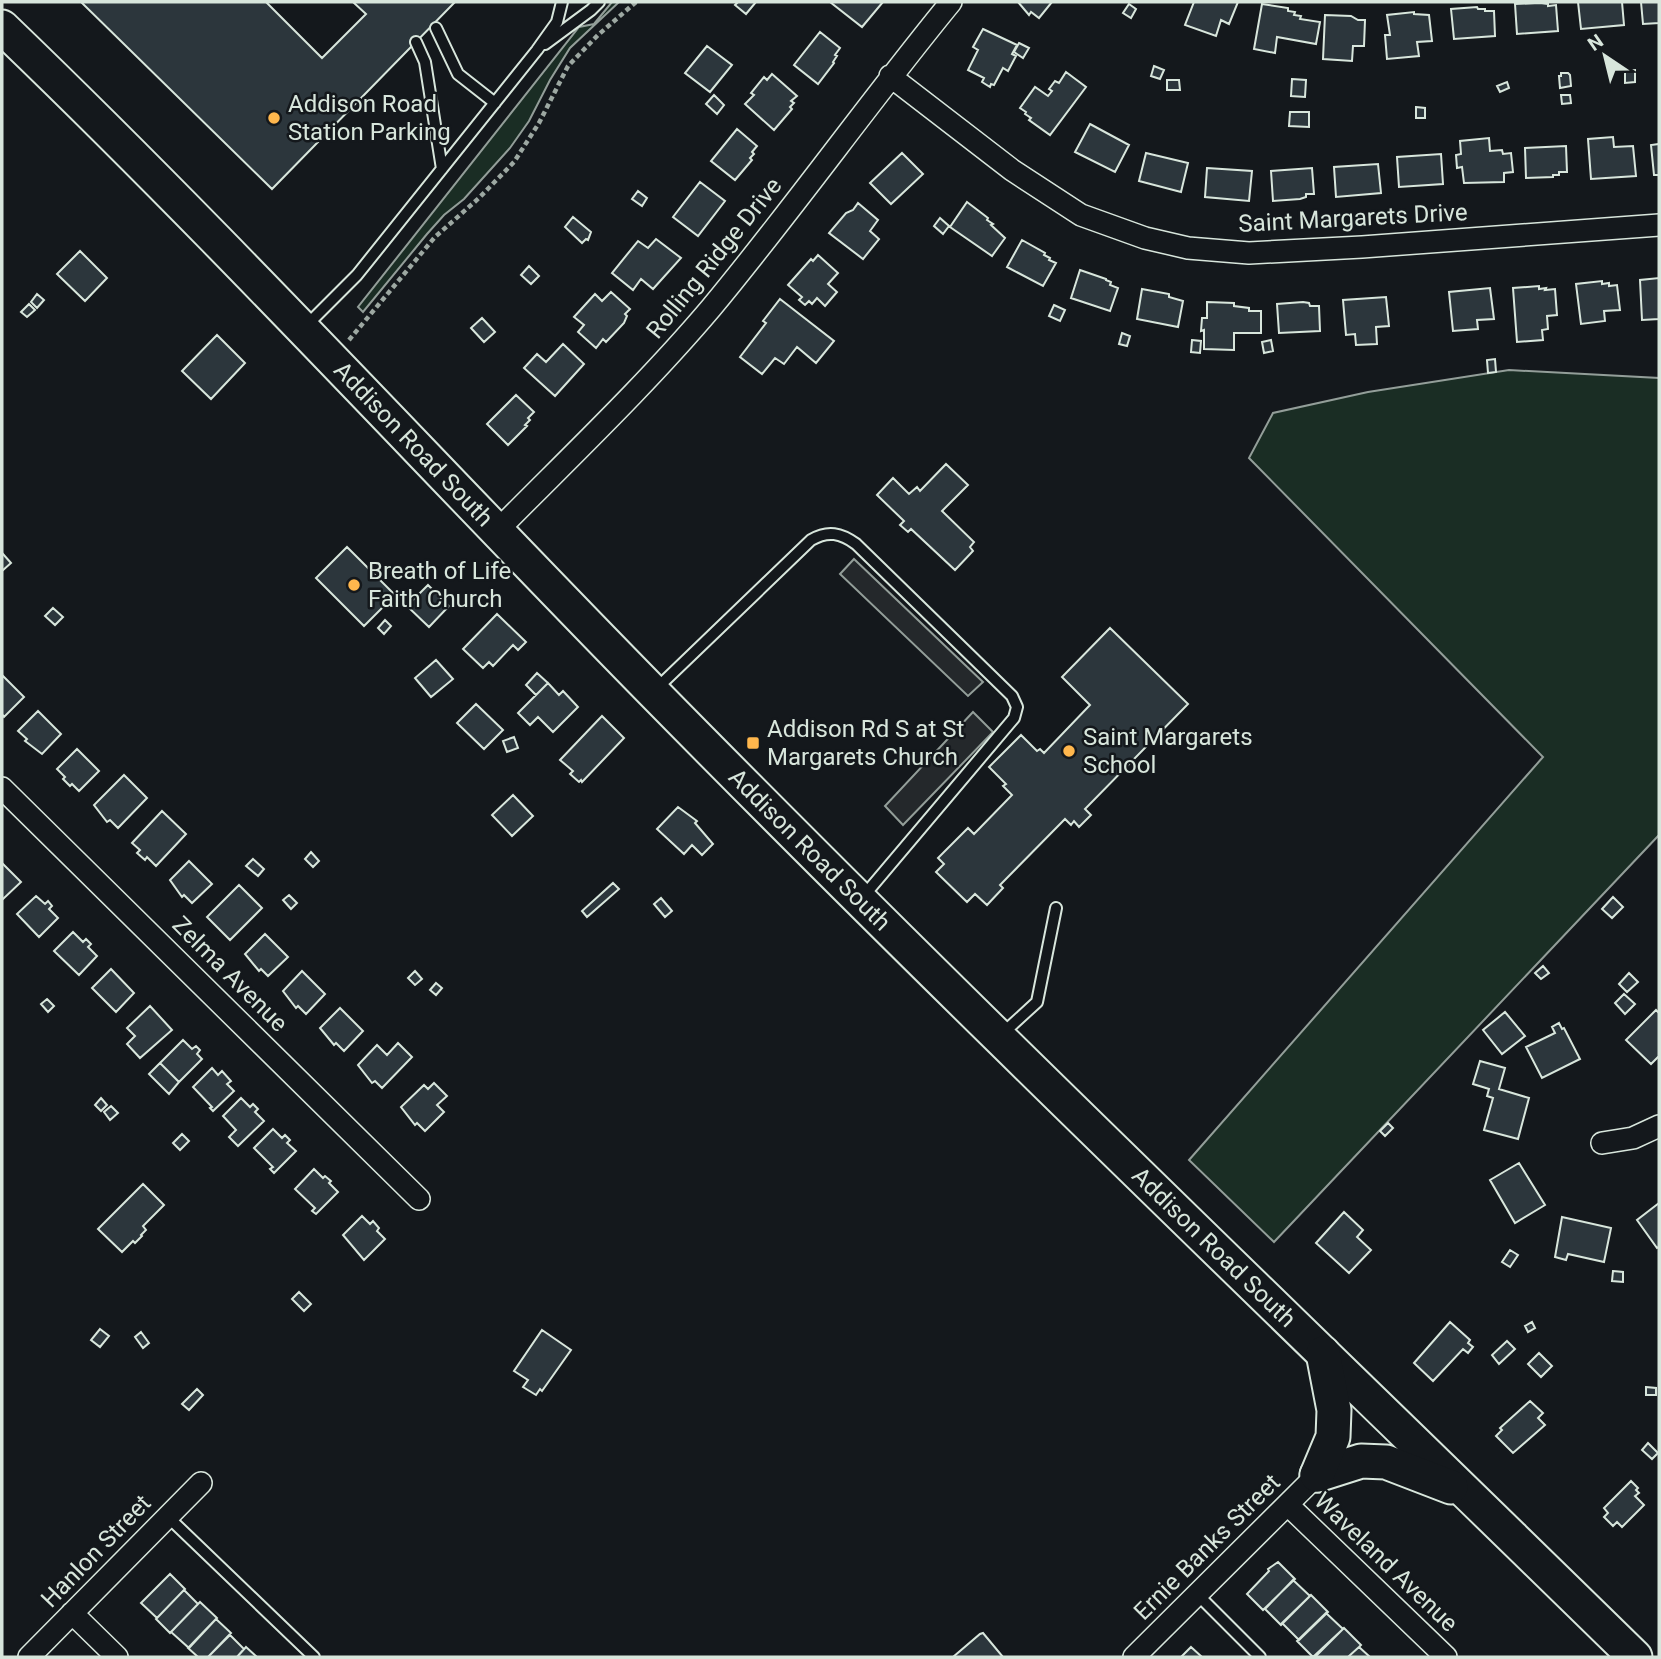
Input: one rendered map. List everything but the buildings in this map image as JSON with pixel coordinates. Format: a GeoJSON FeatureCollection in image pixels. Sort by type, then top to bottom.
{"type":"FeatureCollection","features":[{"type":"Feature","properties":{"kind":"main road","name":"Addison Road South"},"geometry":{"type":"LineString","coordinates":[[2,27],[81,103],[653,692],[861,900],[1635,1657]]}},
{"type":"Feature","properties":{"kind":"main road"},"geometry":{"type":"LineString","coordinates":[[1317,1475],[1333,1437],[1334,1410],[1322,1353]]}},
{"type":"Feature","properties":{"kind":"main road"},"geometry":{"type":"LineString","coordinates":[[1317,1475],[1361,1461],[1386,1462],[1468,1493]]}},
{"type":"Feature","properties":{"kind":"street","name":"Rolling Ridge Drive"},"geometry":{"type":"LineString","coordinates":[[497,531],[671,353],[710,308],[814,178],[890,76],[951,2]]}},
{"type":"Feature","properties":{"kind":"street","name":"Saint Margarets Drive"},"geometry":{"type":"LineString","coordinates":[[890,76],[1012,170],[1081,215],[1145,238],[1188,248],[1261,253],[1659,225]]}},
{"type":"Feature","properties":{"kind":"street","name":"Zelma Avenue"},"geometry":{"type":"LineString","coordinates":[[2,788],[419,1199]]}},
{"type":"Feature","properties":{"kind":"street"},"geometry":{"type":"LineString","coordinates":[[1602,1143],[1633,1138],[1659,1126]]}},
{"type":"Feature","properties":{"kind":"street","name":"Ernie Banks Street"},"geometry":{"type":"LineString","coordinates":[[1134,1657],[1317,1475]]}},
{"type":"Feature","properties":{"kind":"street","name":"Hanlon Street"},"geometry":{"type":"LineString","coordinates":[[29,1657],[201,1483]]}},
{"type":"Feature","properties":{"kind":"street","name":"Waveland Avenue"},"geometry":{"type":"LineString","coordinates":[[1288,1505],[1447,1657]]}},
{"type":"Feature","properties":{"kind":"street"},"geometry":{"type":"LineString","coordinates":[[72,1613],[117,1657]]}},
{"type":"Feature","properties":{"kind":"lane"},"geometry":{"type":"LineString","coordinates":[[303,329],[357,275],[537,50],[558,22],[562,2]]}},
{"type":"Feature","properties":{"kind":"lane"},"geometry":{"type":"LineString","coordinates":[[537,50],[599,2]]}},
{"type":"Feature","properties":{"kind":"lane"},"geometry":{"type":"LineString","coordinates":[[436,27],[458,74],[495,103]]}},
{"type":"Feature","properties":{"kind":"lane"},"geometry":{"type":"LineString","coordinates":[[416,42],[425,62],[442,169]]}},
{"type":"Feature","properties":{"kind":"lane"},"geometry":{"type":"LineString","coordinates":[[653,692],[811,540],[820,534],[835,533],[856,544],[995,679],[1012,696],[1017,707],[1014,718],[861,900]]}},
{"type":"Feature","properties":{"kind":"lane"},"geometry":{"type":"LineString","coordinates":[[1000,1036],[1037,1002],[1056,908]]}},
{"type":"Feature","properties":{"kind":"lane"},"geometry":{"type":"LineString","coordinates":[[167,1516],[314,1657]]}},
{"type":"Feature","properties":{"kind":"lane"},"geometry":{"type":"LineString","coordinates":[[1197,1594],[1260,1657]]}},
{"type":"Feature","properties":{"kind":"path"},"geometry":{"type":"LineString","coordinates":[[349,340],[435,237],[514,162],[539,123],[568,66],[636,2]]}},
{"type":"Feature","properties":{"kind":"green space"},"geometry":{"type":"Polygon","coordinates":[[[612,2],[619,2],[570,48],[529,121],[510,148],[464,199],[444,215],[363,312],[358,307],[579,27],[594,24],[612,2]]]}},
{"type":"Feature","properties":{"kind":"green space"},"geometry":{"type":"Polygon","coordinates":[[[1509,370],[1659,378],[1659,835],[1274,1242],[1189,1160],[1543,757],[1249,458],[1273,413],[1368,392],[1509,370]]]}},
{"type":"Feature","properties":{"kind":"shaded area"},"geometry":{"type":"Polygon","coordinates":[[[854,559],[983,682],[968,696],[840,574],[854,559]]]}},
{"type":"Feature","properties":{"kind":"shaded area"},"geometry":{"type":"Polygon","coordinates":[[[973,712],[993,732],[903,825],[885,806],[973,712]]]}},
{"type":"Feature","properties":{"kind":"place","name":"Addison Road Station Parking"},"geometry":{"type":"Point","coordinates":[274,118]}},
{"type":"Feature","properties":{"kind":"place","name":"Breath of Life Faith Church"},"geometry":{"type":"Point","coordinates":[354,585]}},
{"type":"Feature","properties":{"kind":"place","name":"Addison Rd S at St Margarets Church"},"geometry":{"type":"Point","coordinates":[753,743]}},
{"type":"Feature","properties":{"kind":"place","name":"Saint Margarets School"},"geometry":{"type":"Point","coordinates":[1069,751]}}]}
